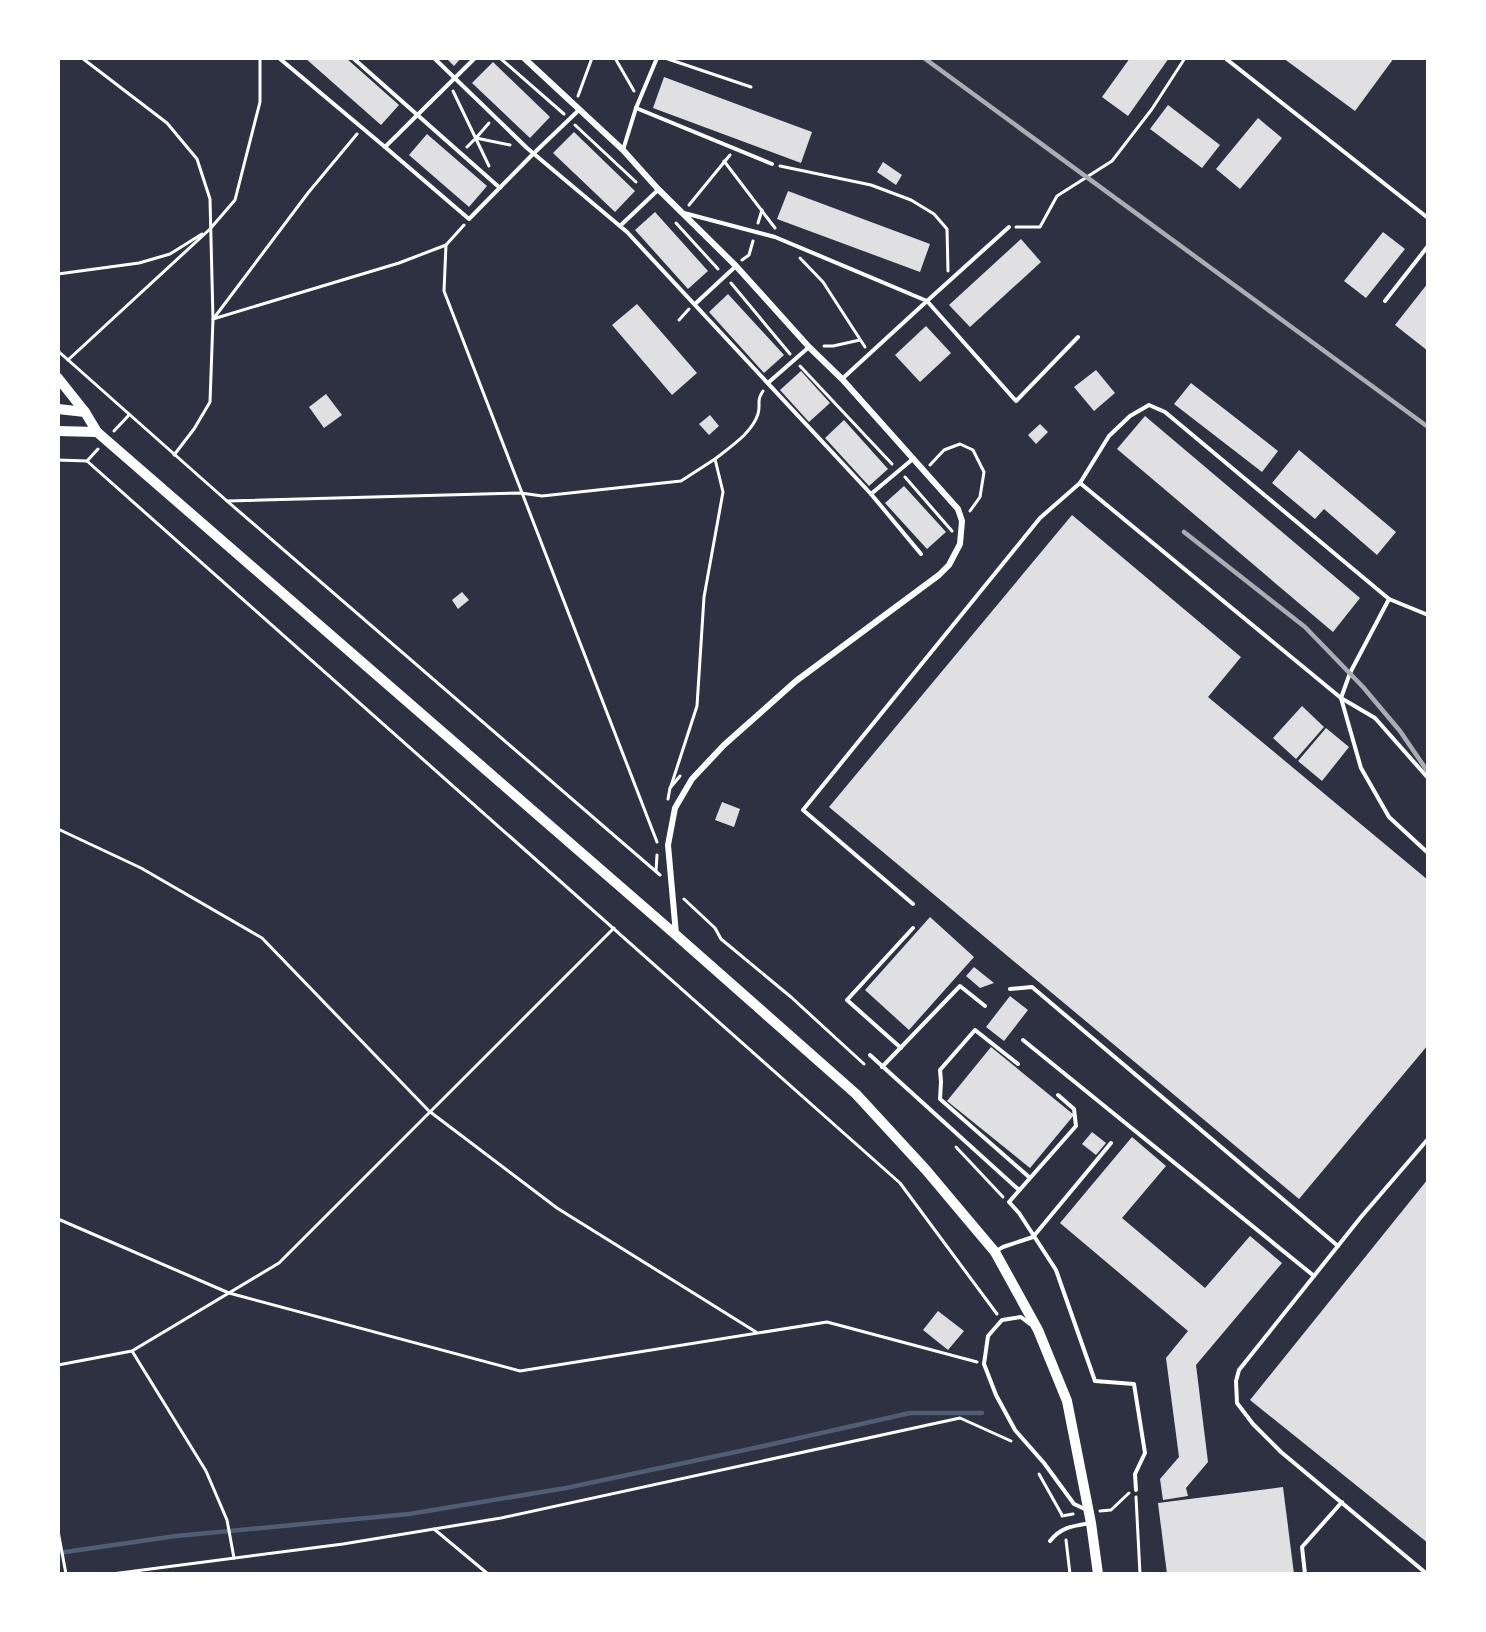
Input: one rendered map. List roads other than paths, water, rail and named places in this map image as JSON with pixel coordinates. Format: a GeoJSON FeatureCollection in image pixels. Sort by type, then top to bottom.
{"type":"FeatureCollection","features":[{"type":"Feature","properties":{"kind":"main road"},"geometry":{"type":"LineString","coordinates":[[58,378],[85,412],[97,432],[676,934],[856,1094],[926,1170],[995,1252],[1038,1330],[1067,1401],[1089,1511],[1098,1574]]}},
{"type":"Feature","properties":{"kind":"main road"},"geometry":{"type":"LineString","coordinates":[[58,409],[85,412]]}},
{"type":"Feature","properties":{"kind":"main road"},"geometry":{"type":"LineString","coordinates":[[58,423],[64,431],[97,432]]}},
{"type":"Feature","properties":{"kind":"street"},"geometry":{"type":"LineString","coordinates":[[524,58],[623,150],[658,189],[736,266],[914,458],[958,509],[962,521],[960,544],[949,565],[939,575],[796,681],[724,745],[692,779],[675,808],[668,845],[676,934]]}},
{"type":"Feature","properties":{"kind":"lane"},"geometry":{"type":"LineString","coordinates":[[279,58],[470,219],[570,119],[576,108]]}},
{"type":"Feature","properties":{"kind":"lane"},"geometry":{"type":"LineString","coordinates":[[353,58],[500,188]]}},
{"type":"Feature","properties":{"kind":"lane"},"geometry":{"type":"LineString","coordinates":[[434,58],[533,154],[620,226],[769,382],[871,494],[921,554]]}},
{"type":"Feature","properties":{"kind":"lane"},"geometry":{"type":"LineString","coordinates":[[385,147],[475,58]]}},
{"type":"Feature","properties":{"kind":"lane"},"geometry":{"type":"LineString","coordinates":[[623,150],[636,108],[657,58]]}},
{"type":"Feature","properties":{"kind":"lane"},"geometry":{"type":"LineString","coordinates":[[1225,59],[1428,218]]}},
{"type":"Feature","properties":{"kind":"lane"},"geometry":{"type":"LineString","coordinates":[[636,108],[772,164]]}},
{"type":"Feature","properties":{"kind":"lane"},"geometry":{"type":"LineString","coordinates":[[620,226],[658,189]]}},
{"type":"Feature","properties":{"kind":"lane"},"geometry":{"type":"LineString","coordinates":[[683,213],[775,237],[927,301],[1016,401],[1078,337]]}},
{"type":"Feature","properties":{"kind":"lane"},"geometry":{"type":"LineString","coordinates":[[842,379],[1009,227]]}},
{"type":"Feature","properties":{"kind":"lane"},"geometry":{"type":"LineString","coordinates":[[1386,301],[1428,246]]}},
{"type":"Feature","properties":{"kind":"lane"},"geometry":{"type":"LineString","coordinates":[[695,304],[736,266]]}},
{"type":"Feature","properties":{"kind":"lane"},"geometry":{"type":"LineString","coordinates":[[769,382],[809,347]]}},
{"type":"Feature","properties":{"kind":"lane"},"geometry":{"type":"LineString","coordinates":[[913,904],[803,810],[1040,518],[1080,483],[1109,436],[1130,416],[1149,405],[1165,412],[1389,599],[1428,615]]}},
{"type":"Feature","properties":{"kind":"lane"},"geometry":{"type":"LineString","coordinates":[[871,494],[914,458]]}},
{"type":"Feature","properties":{"kind":"lane"},"geometry":{"type":"LineString","coordinates":[[1080,483],[1341,698],[1375,718],[1428,778]]}},
{"type":"Feature","properties":{"kind":"lane"},"geometry":{"type":"LineString","coordinates":[[1389,599],[1350,673],[1341,698],[1361,768],[1389,817],[1428,853]]}},
{"type":"Feature","properties":{"kind":"lane"},"geometry":{"type":"LineString","coordinates":[[901,1048],[847,1000],[912,928]]}},
{"type":"Feature","properties":{"kind":"lane"},"geometry":{"type":"LineString","coordinates":[[882,1067],[960,986],[985,1006]]}},
{"type":"Feature","properties":{"kind":"lane"},"geometry":{"type":"LineString","coordinates":[[1010,989],[1032,987],[1338,1246]]}},
{"type":"Feature","properties":{"kind":"lane"},"geometry":{"type":"LineString","coordinates":[[1018,1064],[975,1030],[940,1070],[940,1099],[1029,1177]]}},
{"type":"Feature","properties":{"kind":"lane"},"geometry":{"type":"LineString","coordinates":[[1023,1040],[1314,1276]]}},
{"type":"Feature","properties":{"kind":"lane"},"geometry":{"type":"LineString","coordinates":[[870,1055],[1018,1190]]}},
{"type":"Feature","properties":{"kind":"lane"},"geometry":{"type":"LineString","coordinates":[[1058,1095],[1074,1109],[1076,1126],[1009,1202],[1019,1213],[1056,1270],[1095,1381],[1134,1384],[1145,1453],[1135,1474],[1136,1490]]}},
{"type":"Feature","properties":{"kind":"lane"},"geometry":{"type":"LineString","coordinates":[[1427,1574],[1281,1452],[1237,1403],[1236,1381],[1239,1370],[1338,1246],[1428,1139]]}},
{"type":"Feature","properties":{"kind":"lane"},"geometry":{"type":"LineString","coordinates":[[995,1252],[1033,1237],[1111,1143]]}},
{"type":"Feature","properties":{"kind":"lane"},"geometry":{"type":"LineString","coordinates":[[1038,1330],[1022,1317],[1002,1320],[988,1336],[984,1364],[996,1395],[1016,1430],[1074,1504],[1089,1511]]}},
{"type":"Feature","properties":{"kind":"lane"},"geometry":{"type":"LineString","coordinates":[[1305,1574],[1302,1547],[1342,1502]]}},
{"type":"Feature","properties":{"kind":"lane"},"geometry":{"type":"LineString","coordinates":[[1050,1541],[1064,1528],[1091,1523]]}},
{"type":"Feature","properties":{"kind":"waterway"},"geometry":{"type":"LineString","coordinates":[[58,1553],[176,1536],[409,1514],[566,1488],[910,1413],[982,1413]]}},
{"type":"Feature","properties":{"kind":"railway"},"geometry":{"type":"LineString","coordinates":[[924,58],[1428,427]]}},
{"type":"Feature","properties":{"kind":"railway"},"geometry":{"type":"LineString","coordinates":[[1184,532],[1305,627],[1363,687],[1400,731],[1428,772]]}}]}
